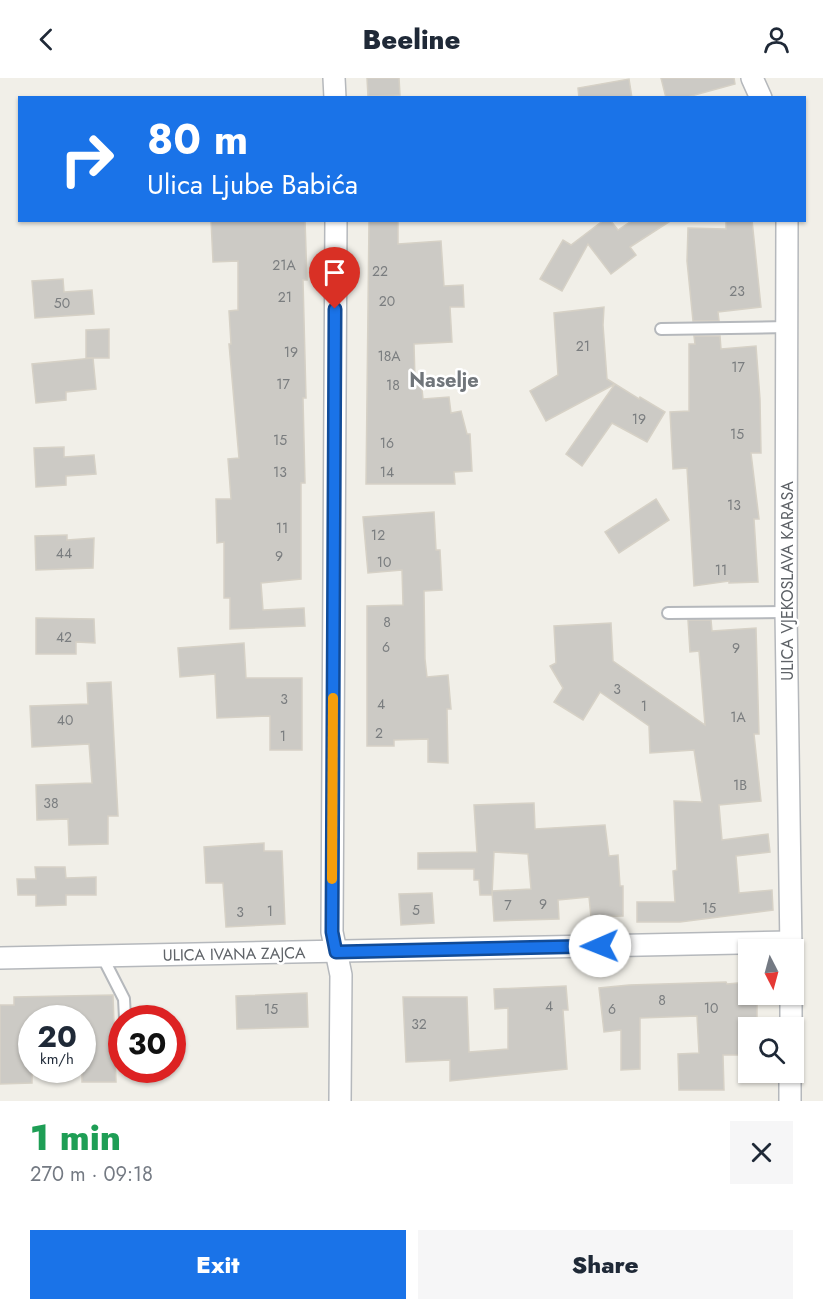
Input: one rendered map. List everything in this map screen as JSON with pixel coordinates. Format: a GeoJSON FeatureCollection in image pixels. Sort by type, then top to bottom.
{"type":"FeatureCollection","features":[{"type":"Feature","properties":{"kind":"street"},"geometry":{"type":"LineString","coordinates":[[334,78],[335,96]]}},
{"type":"Feature","properties":{"kind":"street"},"geometry":{"type":"LineString","coordinates":[[752,78],[760,96]]}},
{"type":"Feature","properties":{"kind":"street"},"geometry":{"type":"LineString","coordinates":[[336,222],[332,932],[341,975],[340,1101]]}},
{"type":"Feature","properties":{"kind":"street","name":"ULICA VJEKOSLAVA KARASA"},"geometry":{"type":"LineString","coordinates":[[787,222],[786,612],[791,939]]}},
{"type":"Feature","properties":{"kind":"street","name":"ULICA IVANA ZAJCA"},"geometry":{"type":"LineString","coordinates":[[0,958],[738,947]]}},
{"type":"Feature","properties":{"kind":"street"},"geometry":{"type":"LineString","coordinates":[[790,1083],[790,1101]]}},
{"type":"Feature","properties":{"kind":"lane"},"geometry":{"type":"LineString","coordinates":[[661,329],[788,327]]}},
{"type":"Feature","properties":{"kind":"lane"},"geometry":{"type":"LineString","coordinates":[[668,613],[786,612]]}},
{"type":"Feature","properties":{"kind":"lane"},"geometry":{"type":"LineString","coordinates":[[102,956],[124,999],[124,1005]]}},
{"type":"Feature","properties":{"kind":"building"},"geometry":{"type":"Polygon","coordinates":[[[367,78],[399,78],[400,95],[368,96],[367,78]]]}},
{"type":"Feature","properties":{"kind":"building"},"geometry":{"type":"Polygon","coordinates":[[[661,78],[734,78],[735,84],[691,96],[666,96],[661,78]]]}},
{"type":"Feature","properties":{"kind":"building"},"geometry":{"type":"Polygon","coordinates":[[[629,79],[632,96],[579,96],[578,88],[629,79]]]}},
{"type":"Feature","properties":{"kind":"building"},"geometry":{"type":"Polygon","coordinates":[[[211,222],[305,222],[307,280],[303,280],[306,398],[303,398],[305,483],[301,483],[301,579],[261,583],[263,610],[304,608],[305,626],[230,629],[230,598],[224,598],[224,542],[217,543],[216,499],[231,499],[228,459],[239,458],[229,344],[231,344],[229,311],[238,310],[238,261],[213,262],[211,222]]]}},
{"type":"Feature","properties":{"kind":"building"},"geometry":{"type":"Polygon","coordinates":[[[369,222],[398,222],[398,244],[441,241],[444,286],[463,285],[464,307],[450,307],[452,342],[414,344],[415,380],[421,379],[423,399],[449,397],[451,413],[461,411],[467,434],[470,434],[472,471],[454,472],[455,484],[366,484],[369,222]]]}},
{"type":"Feature","properties":{"kind":"building"},"geometry":{"type":"Polygon","coordinates":[[[601,222],[612,222],[618,230],[630,222],[669,222],[630,247],[636,255],[611,274],[588,244],[562,291],[540,279],[563,240],[571,245],[601,222]]]}},
{"type":"Feature","properties":{"kind":"building"},"geometry":{"type":"Polygon","coordinates":[[[726,222],[752,222],[761,307],[718,312],[719,321],[693,321],[687,261],[688,228],[726,229],[726,222]]]}},
{"type":"Feature","properties":{"kind":"building"},"geometry":{"type":"Polygon","coordinates":[[[63,279],[64,292],[92,290],[94,314],[35,318],[32,281],[63,279]]]}},
{"type":"Feature","properties":{"kind":"building"},"geometry":{"type":"Polygon","coordinates":[[[604,307],[607,379],[615,384],[546,421],[530,391],[558,375],[554,313],[604,307]]]}},
{"type":"Feature","properties":{"kind":"building"},"geometry":{"type":"Polygon","coordinates":[[[109,329],[109,358],[86,358],[86,330],[109,329]]]}},
{"type":"Feature","properties":{"kind":"building"},"geometry":{"type":"Polygon","coordinates":[[[694,336],[720,336],[721,349],[756,346],[761,453],[751,453],[759,519],[754,519],[758,582],[729,583],[729,581],[694,586],[687,468],[673,469],[670,412],[689,411],[689,344],[695,344],[694,336]]]}},
{"type":"Feature","properties":{"kind":"building"},"geometry":{"type":"Polygon","coordinates":[[[93,358],[96,389],[66,392],[66,400],[36,403],[32,364],[93,358]]]}},
{"type":"Feature","properties":{"kind":"building"},"geometry":{"type":"Polygon","coordinates":[[[615,384],[665,412],[647,442],[612,423],[582,466],[566,454],[615,384]]]}},
{"type":"Feature","properties":{"kind":"building"},"geometry":{"type":"Polygon","coordinates":[[[64,447],[64,457],[94,455],[96,474],[66,476],[66,485],[36,487],[34,448],[64,447]]]}},
{"type":"Feature","properties":{"kind":"building"},"geometry":{"type":"Polygon","coordinates":[[[656,499],[669,520],[619,553],[605,532],[656,499]]]}},
{"type":"Feature","properties":{"kind":"building"},"geometry":{"type":"Polygon","coordinates":[[[434,512],[436,550],[440,550],[442,590],[424,591],[425,659],[427,677],[448,675],[451,709],[447,709],[448,763],[428,762],[428,739],[394,740],[394,746],[367,746],[367,606],[403,605],[402,570],[368,573],[363,517],[434,512]]]}},
{"type":"Feature","properties":{"kind":"building"},"geometry":{"type":"Polygon","coordinates":[[[67,535],[67,540],[94,538],[93,568],[36,570],[35,536],[67,535]]]}},
{"type":"Feature","properties":{"kind":"building"},"geometry":{"type":"Polygon","coordinates":[[[36,618],[94,619],[95,643],[76,642],[76,654],[36,654],[36,618]]]}},
{"type":"Feature","properties":{"kind":"building"},"geometry":{"type":"Polygon","coordinates":[[[688,620],[711,620],[712,631],[756,628],[759,734],[754,734],[761,801],[719,805],[722,840],[768,834],[770,852],[736,856],[739,893],[772,890],[773,910],[680,922],[637,922],[637,902],[675,902],[673,871],[677,870],[674,801],[702,802],[694,750],[650,753],[649,726],[600,692],[583,720],[554,702],[563,688],[550,666],[556,663],[554,626],[611,623],[613,661],[705,725],[699,651],[690,652],[688,620]]]}},
{"type":"Feature","properties":{"kind":"building"},"geometry":{"type":"Polygon","coordinates":[[[244,643],[246,678],[302,678],[302,750],[270,750],[270,716],[217,718],[215,674],[180,677],[178,648],[244,643]]]}},
{"type":"Feature","properties":{"kind":"building"},"geometry":{"type":"Polygon","coordinates":[[[111,682],[118,816],[108,816],[108,844],[69,845],[68,819],[37,820],[36,785],[92,783],[89,744],[32,747],[30,706],[88,704],[87,683],[111,682]]]}},
{"type":"Feature","properties":{"kind":"building"},"geometry":{"type":"Polygon","coordinates":[[[534,803],[535,829],[605,825],[609,856],[618,855],[620,886],[623,886],[623,916],[591,917],[589,897],[558,900],[559,919],[494,921],[492,893],[492,895],[480,895],[479,880],[474,880],[474,869],[418,869],[418,853],[477,852],[474,805],[534,803]],[[494,852],[492,891],[531,889],[528,854],[494,852]]]}},
{"type":"Feature","properties":{"kind":"building"},"geometry":{"type":"Polygon","coordinates":[[[264,843],[264,851],[282,851],[285,924],[226,927],[223,883],[206,883],[204,847],[264,843]]]}},
{"type":"Feature","properties":{"kind":"building"},"geometry":{"type":"Polygon","coordinates":[[[35,867],[65,867],[66,878],[96,877],[96,895],[66,895],[66,905],[36,906],[36,895],[18,895],[17,879],[36,879],[35,867]]]}},
{"type":"Feature","properties":{"kind":"building"},"geometry":{"type":"Polygon","coordinates":[[[432,893],[434,923],[401,925],[399,894],[432,893]]]}},
{"type":"Feature","properties":{"kind":"building"},"geometry":{"type":"Polygon","coordinates":[[[738,983],[738,1005],[757,1005],[757,1017],[738,1017],[738,1055],[723,1055],[724,1090],[679,1090],[678,1054],[699,1053],[697,1016],[640,1018],[640,1069],[621,1070],[621,1030],[604,1032],[599,988],[629,985],[738,983]]]}},
{"type":"Feature","properties":{"kind":"building"},"geometry":{"type":"Polygon","coordinates":[[[566,986],[568,1010],[563,1010],[567,1069],[450,1081],[450,1060],[406,1062],[403,997],[467,997],[469,1052],[508,1049],[508,1008],[495,1009],[494,989],[566,986]]]}},
{"type":"Feature","properties":{"kind":"building"},"geometry":{"type":"Polygon","coordinates":[[[307,993],[308,1027],[237,1029],[236,996],[307,993]]]}},
{"type":"Feature","properties":{"kind":"building"},"geometry":{"type":"Polygon","coordinates":[[[113,995],[113,1005],[108,1005],[108,1082],[96,1082],[96,1005],[18,1005],[18,1083],[32,1083],[0,1084],[0,1005],[14,1005],[14,997],[113,995]]]}},
{"type":"Feature","properties":{"kind":"slow traffic"},"geometry":{"type":"LineString","coordinates":[[332,879],[333,698]]}},
{"type":"Feature","properties":{"kind":"district","name":"Naselje"},"geometry":{"type":"Point","coordinates":[444,380]}},
{"type":"Feature","properties":{"kind":"route"},"geometry":{"type":"LineString","coordinates":[[335,309],[332,932],[336,952],[600,946]]}}]}
